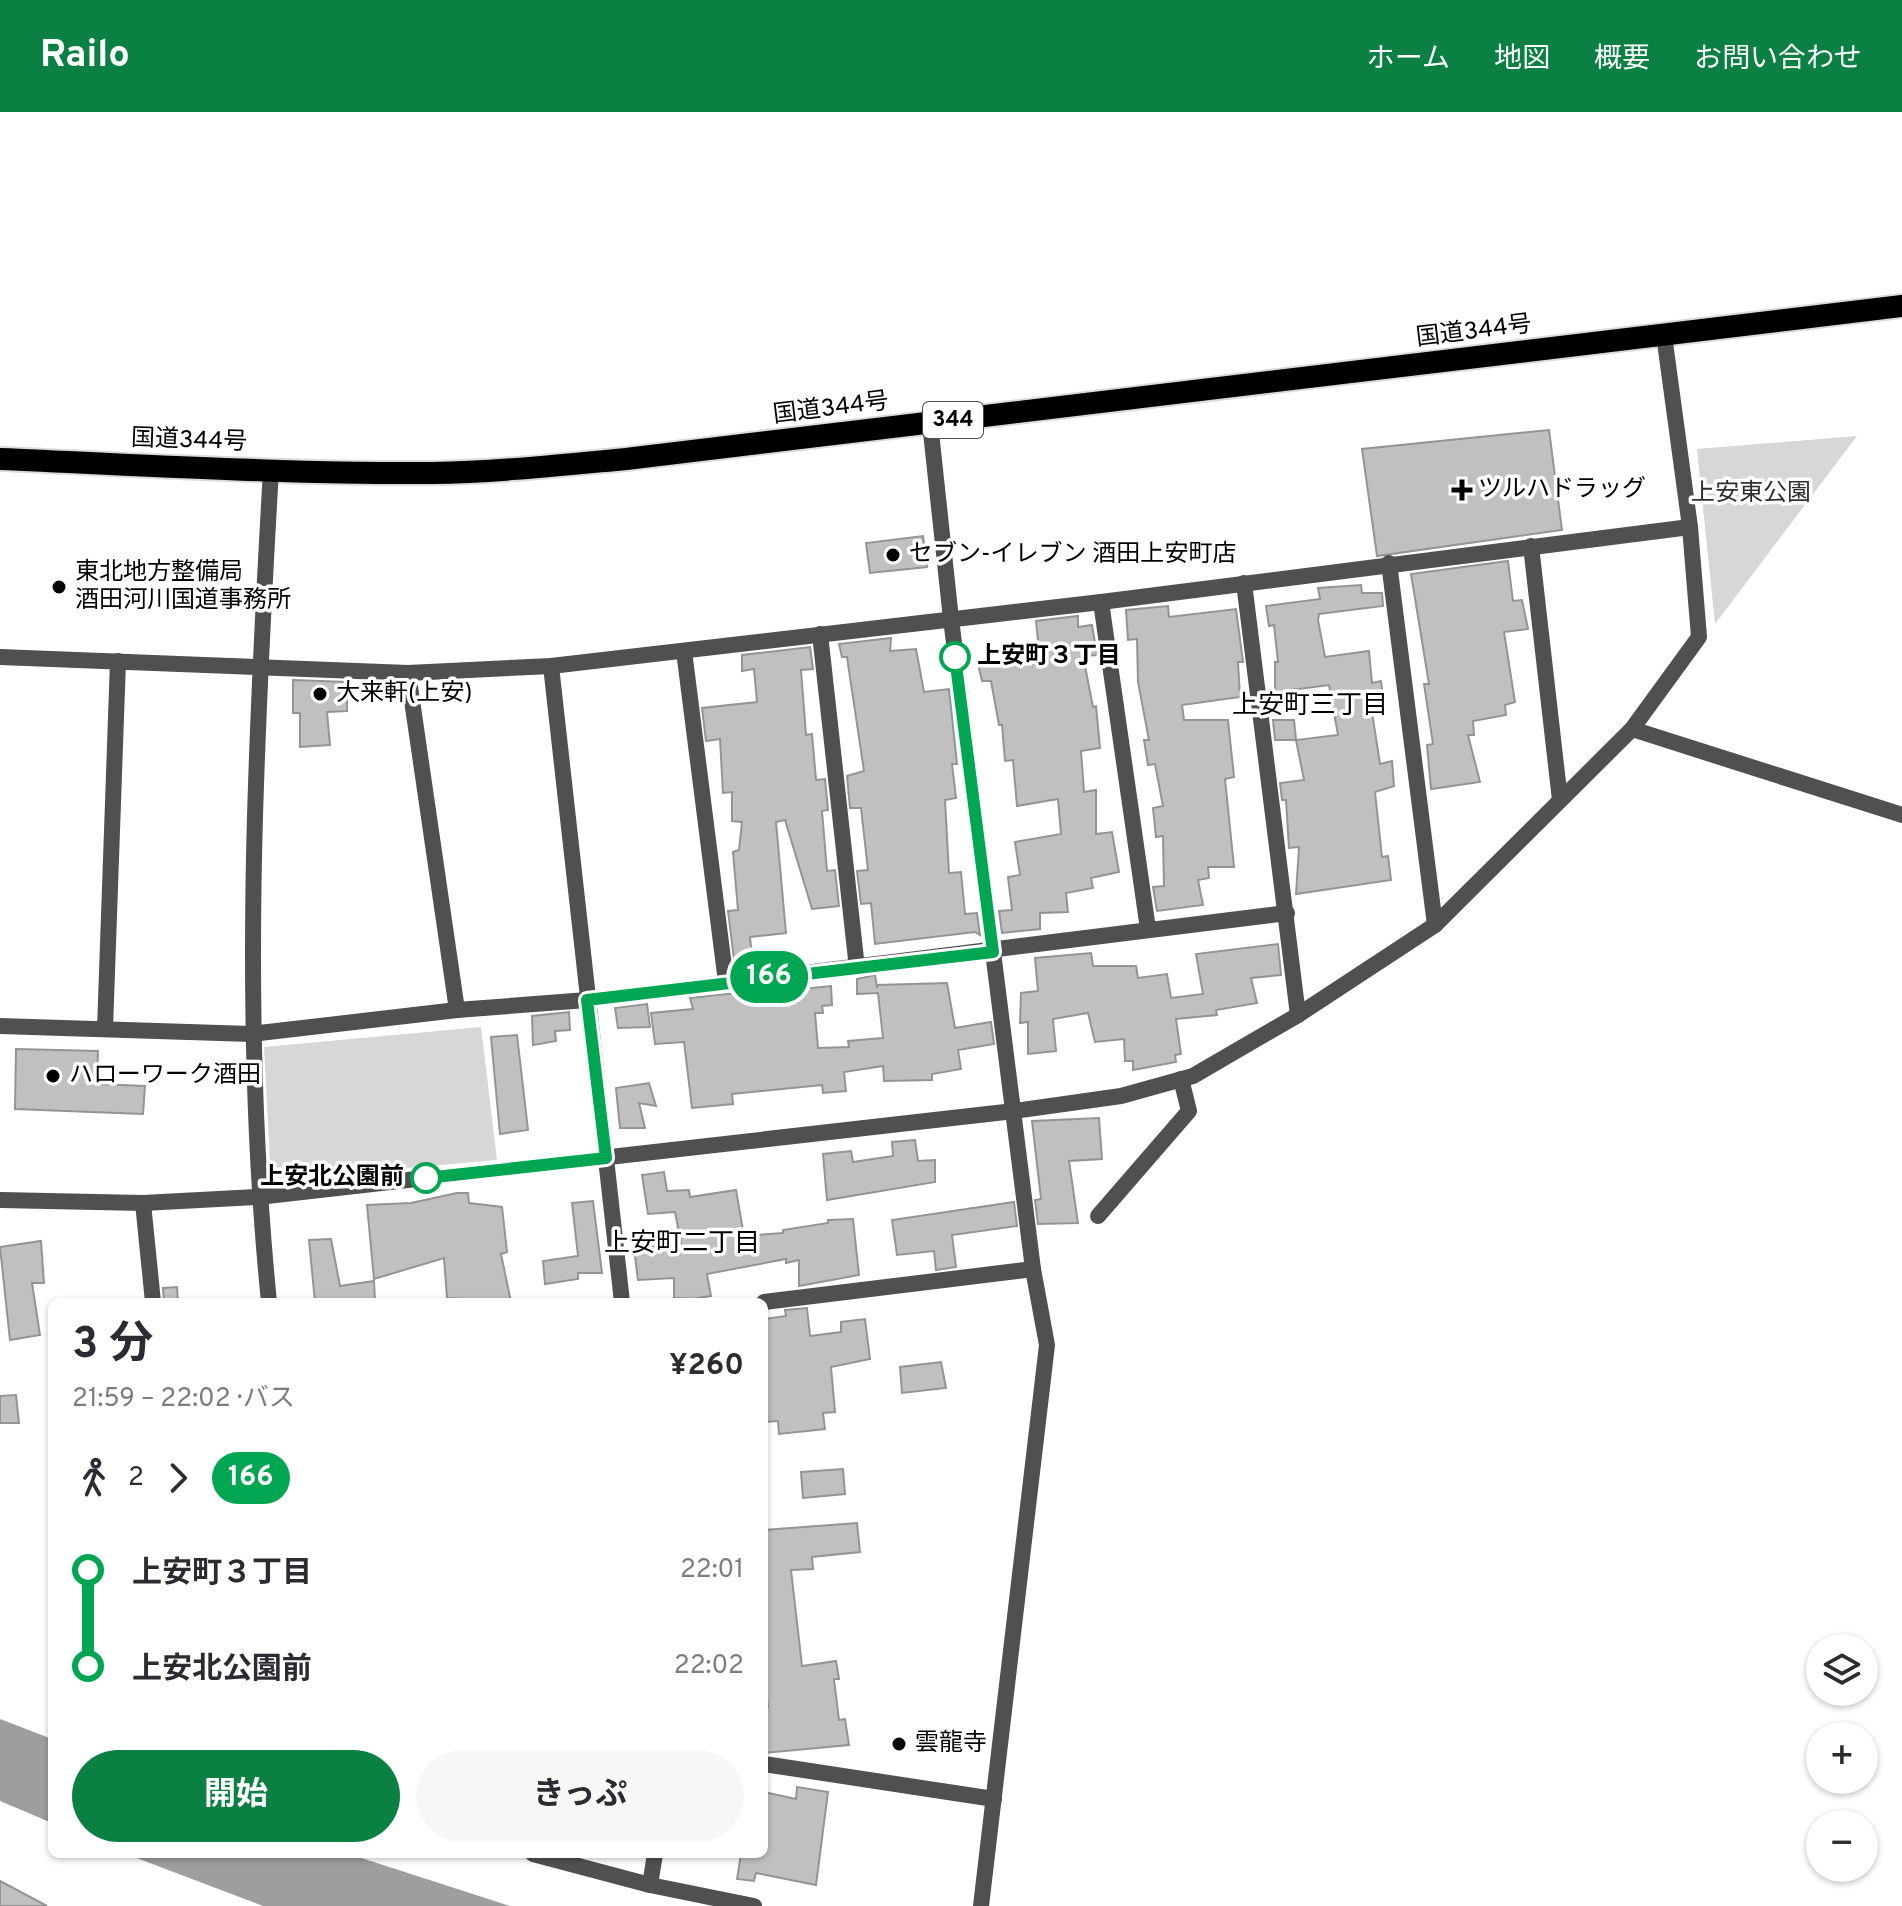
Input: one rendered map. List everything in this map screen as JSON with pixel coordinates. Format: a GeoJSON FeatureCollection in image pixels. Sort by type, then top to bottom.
{"type":"FeatureCollection","features":[{"type":"Feature","properties":{"kind":"highway","name":"国道344号"},"geometry":{"type":"LineString","coordinates":[[0,459],[433,473],[521,468],[626,459],[1902,306]]}},
{"type":"Feature","properties":{"kind":"street"},"geometry":{"type":"LineString","coordinates":[[0,1200],[143,1203],[258,1197],[1014,1111],[1121,1096],[1193,1076],[1298,1015],[1435,925],[1632,729],[1699,637],[1690,527],[1664,335]]}},
{"type":"Feature","properties":{"kind":"street"},"geometry":{"type":"LineString","coordinates":[[930,423],[951,619],[1033,1269],[1047,1345],[981,1906]]}},
{"type":"Feature","properties":{"kind":"street"},"geometry":{"type":"LineString","coordinates":[[269,1298],[258,1197],[251,1034],[260,667],[271,470]]}},
{"type":"Feature","properties":{"kind":"street"},"geometry":{"type":"LineString","coordinates":[[0,657],[408,673],[551,666],[1101,602],[1690,527]]}},
{"type":"Feature","properties":{"kind":"street"},"geometry":{"type":"LineString","coordinates":[[1531,546],[1560,800]]}},
{"type":"Feature","properties":{"kind":"street"},"geometry":{"type":"LineString","coordinates":[[1389,563],[1435,925]]}},
{"type":"Feature","properties":{"kind":"street"},"geometry":{"type":"LineString","coordinates":[[1244,583],[1298,1015]]}},
{"type":"Feature","properties":{"kind":"street"},"geometry":{"type":"LineString","coordinates":[[1101,602],[1148,929]]}},
{"type":"Feature","properties":{"kind":"street"},"geometry":{"type":"LineString","coordinates":[[820,634],[857,968]]}},
{"type":"Feature","properties":{"kind":"street"},"geometry":{"type":"LineString","coordinates":[[684,651],[726,982]]}},
{"type":"Feature","properties":{"kind":"street"},"geometry":{"type":"LineString","coordinates":[[105,1029],[118,661]]}},
{"type":"Feature","properties":{"kind":"street"},"geometry":{"type":"LineString","coordinates":[[551,666],[622,1298]]}},
{"type":"Feature","properties":{"kind":"street"},"geometry":{"type":"LineString","coordinates":[[408,673],[457,1010]]}},
{"type":"Feature","properties":{"kind":"street"},"geometry":{"type":"LineString","coordinates":[[1632,729],[1902,815]]}},
{"type":"Feature","properties":{"kind":"street"},"geometry":{"type":"LineString","coordinates":[[0,1026],[251,1034],[457,1010],[587,1000],[993,952],[1148,929],[1287,913]]}},
{"type":"Feature","properties":{"kind":"street"},"geometry":{"type":"LineString","coordinates":[[1098,1216],[1189,1111],[1181,1079]]}},
{"type":"Feature","properties":{"kind":"street"},"geometry":{"type":"LineString","coordinates":[[143,1203],[153,1298]]}},
{"type":"Feature","properties":{"kind":"street"},"geometry":{"type":"LineString","coordinates":[[768,1302],[1033,1269]]}},
{"type":"Feature","properties":{"kind":"street"},"geometry":{"type":"LineString","coordinates":[[768,1765],[994,1799]]}},
{"type":"Feature","properties":{"kind":"street"},"geometry":{"type":"LineString","coordinates":[[548,1858],[650,1885],[754,1906]]}},
{"type":"Feature","properties":{"kind":"street"},"geometry":{"type":"LineString","coordinates":[[650,1885],[654,1858]]}},
{"type":"Feature","properties":{"kind":"green space","name":"上安東公園"},"geometry":{"type":"Polygon","coordinates":[[[1857,436],[1715,624],[1697,449],[1857,436]]]}},
{"type":"Feature","properties":{"kind":"green space"},"geometry":{"type":"Polygon","coordinates":[[[481,1027],[497,1160],[271,1180],[264,1047],[481,1027]]]}},
{"type":"Feature","properties":{"kind":"shaded area"},"geometry":{"type":"Polygon","coordinates":[[[0,1719],[48,1737],[48,1821],[0,1801],[0,1719]]]}},
{"type":"Feature","properties":{"kind":"shaded area"},"geometry":{"type":"Polygon","coordinates":[[[137,1858],[361,1858],[510,1906],[263,1906],[137,1858]]]}},
{"type":"Feature","properties":{"kind":"building","name":"ツルハドラッグ"},"geometry":{"type":"Polygon","coordinates":[[[1549,430],[1562,530],[1377,556],[1362,449],[1549,430]]]}},
{"type":"Feature","properties":{"kind":"building"},"geometry":{"type":"Polygon","coordinates":[[[923,536],[927,567],[870,573],[866,543],[923,536]]]}},
{"type":"Feature","properties":{"kind":"building"},"geometry":{"type":"Polygon","coordinates":[[[1508,561],[1513,601],[1522,600],[1528,629],[1504,632],[1515,702],[1505,705],[1506,715],[1473,721],[1474,735],[1468,735],[1480,782],[1431,789],[1427,745],[1433,744],[1424,684],[1429,684],[1411,574],[1508,561]]]}},
{"type":"Feature","properties":{"kind":"building"},"geometry":{"type":"Polygon","coordinates":[[[1361,585],[1362,593],[1382,593],[1383,606],[1319,614],[1318,620],[1325,657],[1369,651],[1372,683],[1381,681],[1384,704],[1371,706],[1380,764],[1392,761],[1394,786],[1375,792],[1382,857],[1388,856],[1391,880],[1296,894],[1299,847],[1289,848],[1286,800],[1282,800],[1280,783],[1304,780],[1296,740],[1338,735],[1329,685],[1275,692],[1275,662],[1278,662],[1274,625],[1269,626],[1266,606],[1320,599],[1318,588],[1361,585]]]}},
{"type":"Feature","properties":{"kind":"building"},"geometry":{"type":"Polygon","coordinates":[[[1168,606],[1169,617],[1236,609],[1243,662],[1238,662],[1240,697],[1182,705],[1184,720],[1228,720],[1234,777],[1225,779],[1234,867],[1208,867],[1209,878],[1198,880],[1203,905],[1157,911],[1153,887],[1164,886],[1163,836],[1156,837],[1153,808],[1163,806],[1155,764],[1148,765],[1144,740],[1149,740],[1138,682],[1137,639],[1128,640],[1126,610],[1168,606]]]}},
{"type":"Feature","properties":{"kind":"building"},"geometry":{"type":"Polygon","coordinates":[[[1078,616],[1078,627],[1092,625],[1097,655],[1083,656],[1093,707],[1096,706],[1100,748],[1081,751],[1084,792],[1096,790],[1096,834],[1112,832],[1119,872],[1091,878],[1093,888],[1066,893],[1068,912],[1040,913],[1040,929],[1002,933],[999,911],[1012,910],[1008,877],[1020,875],[1015,842],[1061,834],[1058,799],[1017,806],[1013,760],[1005,761],[1002,725],[999,725],[991,681],[982,681],[978,664],[1040,660],[1036,621],[1078,616]]]}},
{"type":"Feature","properties":{"kind":"building"},"geometry":{"type":"Polygon","coordinates":[[[891,638],[890,651],[916,649],[924,692],[949,689],[957,764],[952,764],[956,798],[945,800],[949,873],[961,872],[965,914],[977,913],[980,935],[975,932],[875,944],[871,903],[861,904],[857,871],[868,870],[861,808],[850,808],[847,776],[864,771],[847,657],[842,657],[839,644],[891,638]]]}},
{"type":"Feature","properties":{"kind":"building"},"geometry":{"type":"Polygon","coordinates":[[[810,647],[813,669],[801,670],[806,735],[812,734],[816,780],[825,779],[828,810],[822,811],[827,871],[835,870],[839,906],[812,909],[785,820],[776,822],[786,933],[750,937],[753,965],[735,967],[728,911],[738,910],[733,852],[739,850],[742,822],[732,821],[732,792],[723,793],[720,739],[706,741],[702,708],[757,702],[754,669],[742,671],[742,655],[810,647]]]}},
{"type":"Feature","properties":{"kind":"building","name":"大来軒(上安)"},"geometry":{"type":"Polygon","coordinates":[[[293,680],[347,682],[347,711],[327,712],[330,745],[300,747],[300,713],[293,713],[293,680]]]}},
{"type":"Feature","properties":{"kind":"building"},"geometry":{"type":"Polygon","coordinates":[[[1273,720],[1294,720],[1296,740],[1275,740],[1273,720]]]}},
{"type":"Feature","properties":{"kind":"building"},"geometry":{"type":"Polygon","coordinates":[[[1278,944],[1281,975],[1251,978],[1257,1003],[1216,1010],[1217,1015],[1176,1019],[1181,1054],[1175,1055],[1176,1062],[1133,1070],[1133,1061],[1125,1061],[1124,1039],[1095,1042],[1088,1013],[1053,1019],[1056,1051],[1028,1054],[1028,1022],[1020,1023],[1021,993],[1038,991],[1035,958],[1091,953],[1093,966],[1136,966],[1138,978],[1167,974],[1171,998],[1203,994],[1196,954],[1278,944]]]}},
{"type":"Feature","properties":{"kind":"building"},"geometry":{"type":"Polygon","coordinates":[[[875,975],[877,988],[877,985],[947,983],[955,1028],[991,1022],[994,1044],[958,1050],[961,1069],[932,1074],[932,1080],[884,1081],[883,1066],[844,1072],[846,1091],[823,1093],[822,1085],[732,1094],[733,1104],[692,1108],[684,1042],[655,1044],[651,1013],[693,1009],[690,998],[745,992],[747,1004],[798,1002],[795,995],[802,994],[800,989],[831,986],[832,1005],[822,1006],[823,1013],[815,1013],[818,1048],[849,1047],[848,1041],[883,1038],[878,993],[857,994],[857,979],[875,975]]]}},
{"type":"Feature","properties":{"kind":"building"},"geometry":{"type":"Polygon","coordinates":[[[647,1004],[650,1027],[618,1028],[615,1008],[647,1004]]]}},
{"type":"Feature","properties":{"kind":"building"},"geometry":{"type":"Polygon","coordinates":[[[569,1012],[570,1030],[555,1031],[556,1041],[533,1045],[532,1016],[569,1012]]]}},
{"type":"Feature","properties":{"kind":"building"},"geometry":{"type":"Polygon","coordinates":[[[517,1035],[528,1130],[500,1134],[491,1037],[517,1035]]]}},
{"type":"Feature","properties":{"kind":"building","name":"ハローワーク酒田"},"geometry":{"type":"Polygon","coordinates":[[[16,1049],[98,1051],[97,1084],[145,1086],[143,1114],[15,1109],[16,1049]]]}},
{"type":"Feature","properties":{"kind":"building"},"geometry":{"type":"Polygon","coordinates":[[[649,1083],[656,1106],[639,1103],[645,1128],[620,1128],[616,1088],[649,1083]]]}},
{"type":"Feature","properties":{"kind":"building"},"geometry":{"type":"Polygon","coordinates":[[[1099,1118],[1102,1159],[1069,1161],[1078,1223],[1038,1224],[1035,1200],[1041,1199],[1032,1121],[1099,1118]]]}},
{"type":"Feature","properties":{"kind":"building"},"geometry":{"type":"Polygon","coordinates":[[[915,1140],[918,1161],[935,1160],[935,1182],[827,1200],[823,1154],[851,1151],[853,1162],[893,1156],[892,1142],[915,1140]]]}},
{"type":"Feature","properties":{"kind":"building"},"geometry":{"type":"Polygon","coordinates":[[[664,1172],[667,1191],[689,1190],[690,1197],[736,1190],[744,1236],[783,1233],[783,1230],[828,1223],[828,1220],[853,1219],[859,1275],[799,1286],[799,1260],[786,1263],[786,1259],[707,1274],[711,1296],[674,1298],[674,1278],[638,1280],[634,1249],[681,1243],[675,1212],[648,1214],[642,1175],[664,1172]]]}},
{"type":"Feature","properties":{"kind":"building"},"geometry":{"type":"Polygon","coordinates":[[[468,1193],[469,1203],[502,1207],[507,1252],[501,1254],[510,1298],[447,1298],[444,1258],[374,1279],[367,1205],[411,1203],[468,1193]]]}},
{"type":"Feature","properties":{"kind":"building"},"geometry":{"type":"Polygon","coordinates":[[[593,1201],[602,1273],[578,1273],[578,1279],[545,1284],[543,1261],[578,1256],[572,1203],[593,1201]]]}},
{"type":"Feature","properties":{"kind":"building"},"geometry":{"type":"Polygon","coordinates":[[[1014,1202],[1017,1226],[952,1235],[956,1267],[936,1270],[934,1251],[897,1255],[892,1220],[1014,1202]]]}},
{"type":"Feature","properties":{"kind":"building"},"geometry":{"type":"Polygon","coordinates":[[[331,1239],[340,1286],[374,1281],[375,1298],[315,1298],[309,1240],[331,1239]]]}},
{"type":"Feature","properties":{"kind":"building"},"geometry":{"type":"Polygon","coordinates":[[[41,1241],[44,1283],[32,1283],[40,1335],[10,1340],[0,1247],[41,1241]]]}},
{"type":"Feature","properties":{"kind":"building"},"geometry":{"type":"Polygon","coordinates":[[[177,1287],[178,1298],[164,1298],[163,1288],[177,1287]]]}},
{"type":"Feature","properties":{"kind":"building"},"geometry":{"type":"Polygon","coordinates":[[[807,1308],[810,1336],[841,1332],[841,1322],[865,1319],[870,1359],[831,1367],[835,1412],[823,1413],[825,1429],[779,1434],[778,1421],[768,1422],[768,1318],[786,1316],[785,1310],[807,1308]]]}},
{"type":"Feature","properties":{"kind":"building"},"geometry":{"type":"Polygon","coordinates":[[[941,1362],[946,1388],[902,1393],[900,1367],[941,1362]]]}},
{"type":"Feature","properties":{"kind":"building"},"geometry":{"type":"Polygon","coordinates":[[[16,1395],[19,1423],[0,1423],[0,1396],[16,1395]]]}},
{"type":"Feature","properties":{"kind":"building"},"geometry":{"type":"Polygon","coordinates":[[[843,1469],[845,1494],[803,1498],[801,1472],[843,1469]]]}},
{"type":"Feature","properties":{"kind":"building"},"geometry":{"type":"Polygon","coordinates":[[[857,1523],[860,1552],[812,1557],[813,1569],[791,1570],[802,1666],[836,1661],[839,1679],[834,1679],[839,1720],[845,1719],[849,1745],[768,1753],[768,1530],[857,1523]]]}},
{"type":"Feature","properties":{"kind":"building"},"geometry":{"type":"Polygon","coordinates":[[[797,1787],[828,1792],[816,1885],[756,1873],[754,1881],[737,1879],[740,1858],[768,1858],[768,1793],[796,1799],[797,1787]]]}},
{"type":"Feature","properties":{"kind":"building"},"geometry":{"type":"Polygon","coordinates":[[[0,1881],[47,1906],[0,1906],[0,1881]]]}},
{"type":"Feature","properties":{"kind":"bus line","name":"166"},"geometry":{"type":"LineString","coordinates":[[426,1178],[606,1158],[587,1000],[993,952],[955,657]]}},
{"type":"Feature","properties":{"kind":"place","name":"ツルハドラッグ"},"geometry":{"type":"Point","coordinates":[1462,490]}},
{"type":"Feature","properties":{"kind":"place","name":"セブン-イレブン 酒田上安町店"},"geometry":{"type":"Point","coordinates":[893,555]}},
{"type":"Feature","properties":{"kind":"place","name":"東北地方整備局 酒田河川国道事務所"},"geometry":{"type":"Point","coordinates":[59,587]}},
{"type":"Feature","properties":{"kind":"place","name":"上安町３丁目"},"geometry":{"type":"Point","coordinates":[955,657]}},
{"type":"Feature","properties":{"kind":"place","name":"大来軒(上安)"},"geometry":{"type":"Point","coordinates":[320,694]}},
{"type":"Feature","properties":{"kind":"place","name":"ハローワーク酒田"},"geometry":{"type":"Point","coordinates":[53,1076]}},
{"type":"Feature","properties":{"kind":"place","name":"上安北公園前"},"geometry":{"type":"Point","coordinates":[426,1178]}},
{"type":"Feature","properties":{"kind":"place","name":"雲龍寺"},"geometry":{"type":"Point","coordinates":[899,1744]}},
{"type":"Feature","properties":{"kind":"district","name":"上安町三丁目"},"geometry":{"type":"Point","coordinates":[1310,706]}},
{"type":"Feature","properties":{"kind":"district","name":"上安町二丁目"},"geometry":{"type":"Point","coordinates":[682,1244]}}]}
